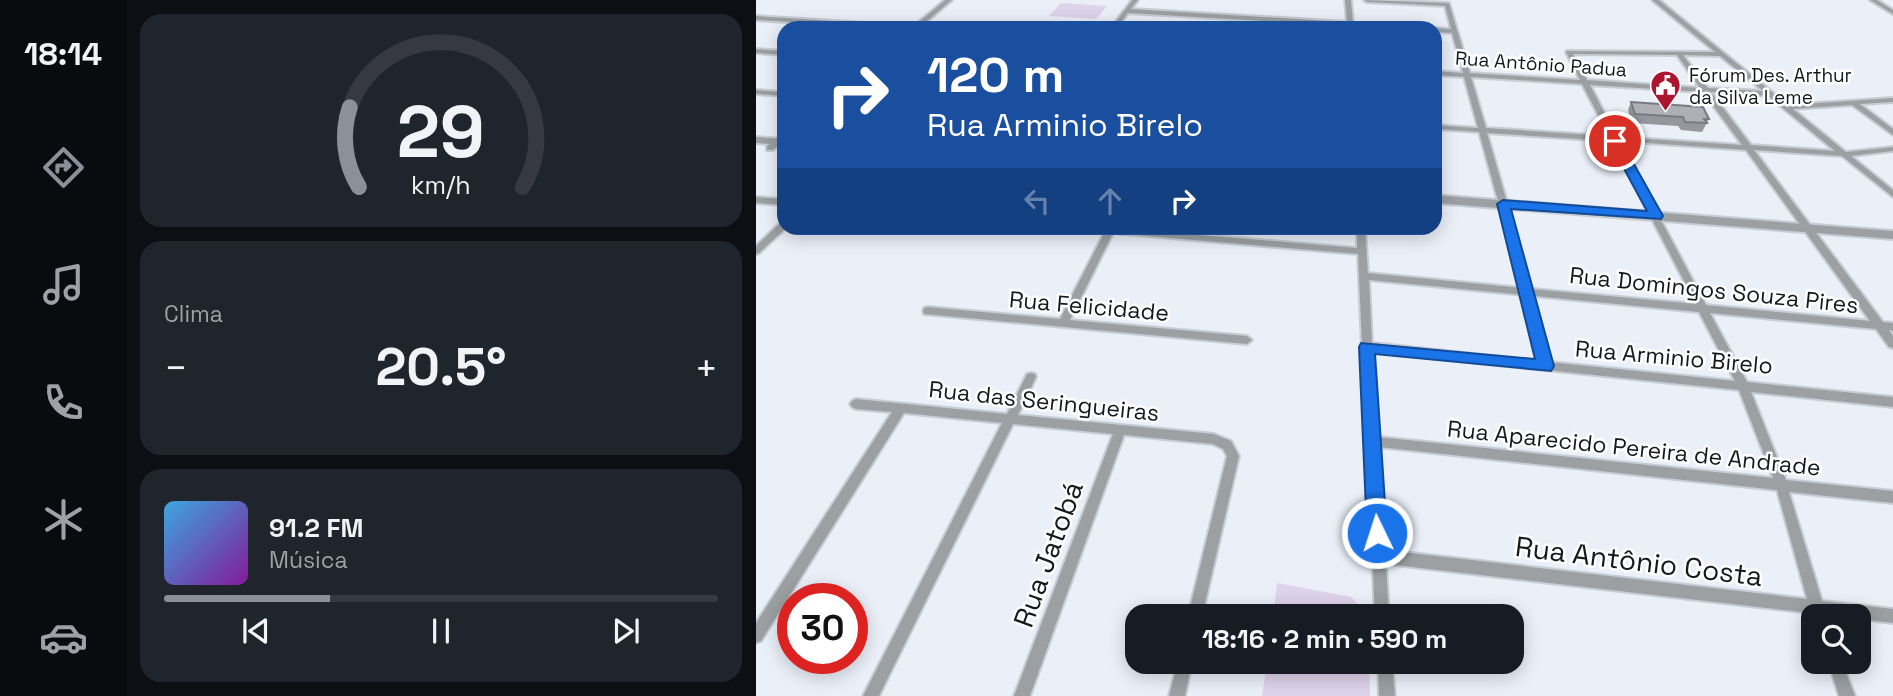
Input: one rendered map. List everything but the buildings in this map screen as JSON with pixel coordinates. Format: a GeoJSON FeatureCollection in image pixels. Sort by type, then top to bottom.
{"type":"FeatureCollection","features":[{"type":"Feature","properties":{"kind":"street"},"geometry":{"type":"LineString","coordinates":[[924,21],[949,0]]}},
{"type":"Feature","properties":{"kind":"street"},"geometry":{"type":"LineString","coordinates":[[1119,21],[1135,0]]}},
{"type":"Feature","properties":{"kind":"street"},"geometry":{"type":"LineString","coordinates":[[1348,0],[1350,21]]}},
{"type":"Feature","properties":{"kind":"street"},"geometry":{"type":"LineString","coordinates":[[1367,0],[1445,3],[1503,201],[1545,366]]}},
{"type":"Feature","properties":{"kind":"street"},"geometry":{"type":"LineString","coordinates":[[1655,0],[1893,194]]}},
{"type":"Feature","properties":{"kind":"street"},"geometry":{"type":"LineString","coordinates":[[1874,0],[1893,12]]}},
{"type":"Feature","properties":{"kind":"street"},"geometry":{"type":"LineString","coordinates":[[1127,11],[1276,21]]}},
{"type":"Feature","properties":{"kind":"street"},"geometry":{"type":"LineString","coordinates":[[756,18],[804,21]]}},
{"type":"Feature","properties":{"kind":"street"},"geometry":{"type":"LineString","coordinates":[[1442,30],[1455,31]]}},
{"type":"Feature","properties":{"kind":"street"},"geometry":{"type":"LineString","coordinates":[[756,51],[777,52]]}},
{"type":"Feature","properties":{"kind":"street"},"geometry":{"type":"LineString","coordinates":[[1722,54],[1569,52],[1742,384],[1781,484],[1816,604]]}},
{"type":"Feature","properties":{"kind":"street"},"geometry":{"type":"LineString","coordinates":[[1679,54],[1893,344]]}},
{"type":"Feature","properties":{"kind":"street","name":"Rua Antônio Padua"},"geometry":{"type":"LineString","coordinates":[[1442,73],[1770,94]]}},
{"type":"Feature","properties":{"kind":"street"},"geometry":{"type":"LineString","coordinates":[[756,92],[777,94]]}},
{"type":"Feature","properties":{"kind":"street"},"geometry":{"type":"LineString","coordinates":[[1786,107],[1893,100]]}},
{"type":"Feature","properties":{"kind":"street"},"geometry":{"type":"LineString","coordinates":[[1853,102],[1893,133]]}},
{"type":"Feature","properties":{"kind":"street"},"geometry":{"type":"LineString","coordinates":[[1442,127],[1615,141],[1846,154],[1893,149]]}},
{"type":"Feature","properties":{"kind":"street"},"geometry":{"type":"LineString","coordinates":[[756,139],[777,143]]}},
{"type":"Feature","properties":{"kind":"street"},"geometry":{"type":"LineString","coordinates":[[756,147],[777,144]]}},
{"type":"Feature","properties":{"kind":"street"},"geometry":{"type":"LineString","coordinates":[[1442,192],[1503,201]]}},
{"type":"Feature","properties":{"kind":"street"},"geometry":{"type":"LineString","coordinates":[[1442,199],[1654,212],[1804,224],[1893,235]]}},
{"type":"Feature","properties":{"kind":"street"},"geometry":{"type":"LineString","coordinates":[[756,200],[777,202]]}},
{"type":"Feature","properties":{"kind":"street"},"geometry":{"type":"LineString","coordinates":[[1804,224],[1893,227]]}},
{"type":"Feature","properties":{"kind":"street"},"geometry":{"type":"LineString","coordinates":[[756,251],[777,231]]}},
{"type":"Feature","properties":{"kind":"street"},"geometry":{"type":"LineString","coordinates":[[1063,323],[1107,235]]}},
{"type":"Feature","properties":{"kind":"street"},"geometry":{"type":"LineString","coordinates":[[1210,235],[1362,251]]}},
{"type":"Feature","properties":{"kind":"street"},"geometry":{"type":"LineString","coordinates":[[1362,235],[1370,441],[1381,604]]}},
{"type":"Feature","properties":{"kind":"street","name":"Rua Domingos Souza Pires"},"geometry":{"type":"LineString","coordinates":[[1364,276],[1893,327]]}},
{"type":"Feature","properties":{"kind":"street","name":"Rua Felicidade"},"geometry":{"type":"LineString","coordinates":[[928,311],[1247,340]]}},
{"type":"Feature","properties":{"kind":"street","name":"Rua Arminio Birelo"},"geometry":{"type":"LineString","coordinates":[[1367,347],[1742,384],[1893,402]]}},
{"type":"Feature","properties":{"kind":"street"},"geometry":{"type":"LineString","coordinates":[[872,696],[1031,377]]}},
{"type":"Feature","properties":{"kind":"street","name":"Rua das Seringueiras"},"geometry":{"type":"LineString","coordinates":[[856,404],[1214,439],[1227,445],[1233,456],[1198,604]]}},
{"type":"Feature","properties":{"kind":"street"},"geometry":{"type":"LineString","coordinates":[[756,636],[901,408]]}},
{"type":"Feature","properties":{"kind":"street","name":"Rua Jatobá"},"geometry":{"type":"LineString","coordinates":[[1022,696],[1120,430]]}},
{"type":"Feature","properties":{"kind":"street","name":"Rua Aparecido Pereira de Andrade"},"geometry":{"type":"LineString","coordinates":[[1370,441],[1893,497]]}},
{"type":"Feature","properties":{"kind":"street","name":"Rua Antônio Costa"},"geometry":{"type":"LineString","coordinates":[[1378,556],[1801,609]]}},
{"type":"Feature","properties":{"kind":"street","name":"Rua Antônio Costa"},"geometry":{"type":"LineString","coordinates":[[1871,615],[1893,616]]}},
{"type":"Feature","properties":{"kind":"street"},"geometry":{"type":"LineString","coordinates":[[1177,696],[1182,674]]}},
{"type":"Feature","properties":{"kind":"street"},"geometry":{"type":"LineString","coordinates":[[1386,674],[1387,696]]}},
{"type":"Feature","properties":{"kind":"street"},"geometry":{"type":"LineString","coordinates":[[1839,674],[1847,696]]}},
{"type":"Feature","properties":{"kind":"shaded area"},"geometry":{"type":"Polygon","coordinates":[[[1061,3],[1107,6],[1096,19],[1049,16],[1061,3]]]}},
{"type":"Feature","properties":{"kind":"shaded area"},"geometry":{"type":"Polygon","coordinates":[[[1277,583],[1351,597],[1357,604],[1274,604],[1277,583]]]}},
{"type":"Feature","properties":{"kind":"shaded area"},"geometry":{"type":"Polygon","coordinates":[[[1265,674],[1369,674],[1370,696],[1262,696],[1265,674]]]}},
{"type":"Feature","properties":{"kind":"place","name":"Fórum Des. Arthur da Silva Leme"},"geometry":{"type":"Point","coordinates":[1666,113]}},
{"type":"Feature","properties":{"kind":"route"},"geometry":{"type":"LineString","coordinates":[[1377,533],[1367,347],[1545,366],[1528,292],[1503,204],[1656,216],[1615,141]]}}]}
